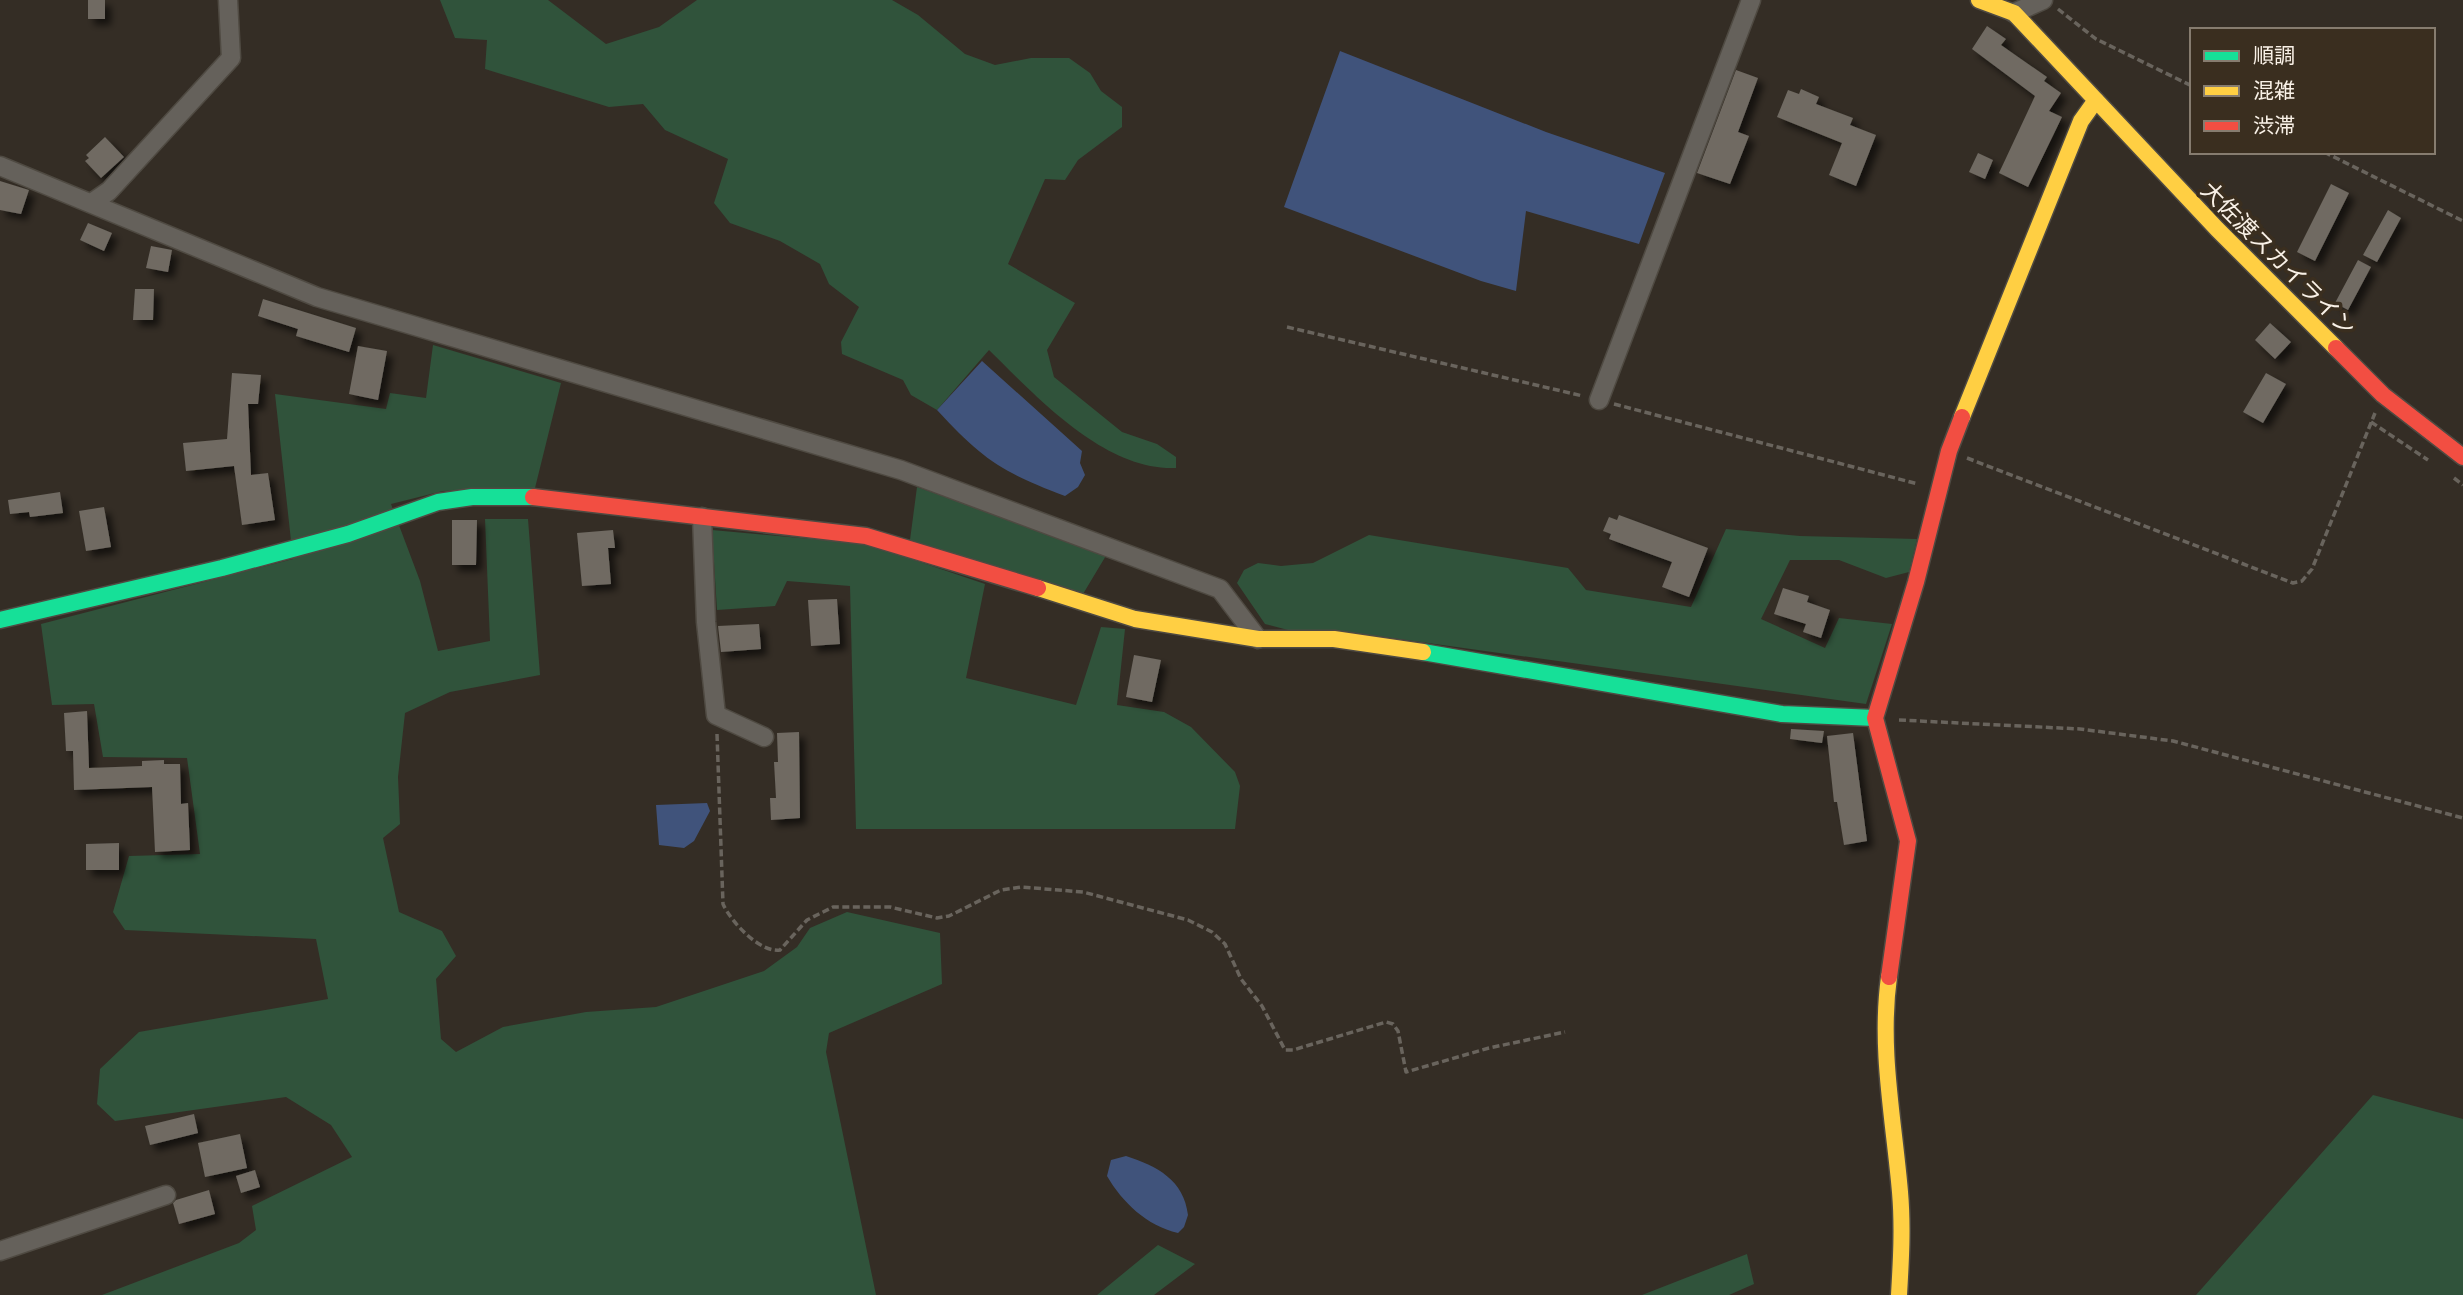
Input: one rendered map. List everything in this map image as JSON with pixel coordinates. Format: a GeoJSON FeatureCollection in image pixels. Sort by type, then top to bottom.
{"type":"FeatureCollection","features":[{"type":"Feature","properties":{"kind":"street"},"geometry":{"type":"LineString","coordinates":[[93,202],[109,191],[231,58],[228,0]]}},
{"type":"Feature","properties":{"kind":"street"},"geometry":{"type":"LineString","coordinates":[[1599,400],[1751,0]]}},
{"type":"Feature","properties":{"kind":"street","name":"大佐渡スカイライン"},"geometry":{"type":"LineString","coordinates":[[1979,0],[2014,13],[2217,229],[2383,395],[2463,457]]}},
{"type":"Feature","properties":{"kind":"street"},"geometry":{"type":"LineString","coordinates":[[2014,13],[2049,4]]}},
{"type":"Feature","properties":{"kind":"street"},"geometry":{"type":"LineString","coordinates":[[1899,1295],[1902,1251],[1900,1196],[1883,1019],[1908,841],[1875,718],[1916,582],[1949,451],[2081,121],[2096,100]]}},
{"type":"Feature","properties":{"kind":"street"},"geometry":{"type":"LineString","coordinates":[[0,166],[93,202],[111,213],[317,297],[901,470],[1220,589],[1258,639]]}},
{"type":"Feature","properties":{"kind":"street"},"geometry":{"type":"LineString","coordinates":[[0,620],[222,568],[348,534],[438,502],[472,497],[529,497],[866,536],[937,555],[1135,620],[1258,639],[1334,639],[1521,667],[1782,713],[1875,718]]}},
{"type":"Feature","properties":{"kind":"street"},"geometry":{"type":"LineString","coordinates":[[702,517],[706,622],[716,715],[764,737]]}},
{"type":"Feature","properties":{"kind":"street"},"geometry":{"type":"LineString","coordinates":[[0,1251],[166,1195]]}},
{"type":"Feature","properties":{"kind":"path"},"geometry":{"type":"LineString","coordinates":[[2049,4],[2096,39],[2190,85]]}},
{"type":"Feature","properties":{"kind":"path"},"geometry":{"type":"LineString","coordinates":[[2328,154],[2463,221]]}},
{"type":"Feature","properties":{"kind":"path"},"geometry":{"type":"LineString","coordinates":[[1949,451],[2292,583],[2302,581],[2312,569],[2383,395]]}},
{"type":"Feature","properties":{"kind":"path"},"geometry":{"type":"LineString","coordinates":[[2371,422],[2430,461]]}},
{"type":"Feature","properties":{"kind":"path"},"geometry":{"type":"LineString","coordinates":[[2449,475],[2463,485]]}},
{"type":"Feature","properties":{"kind":"path"},"geometry":{"type":"LineString","coordinates":[[716,715],[720,780],[719,854],[723,904],[731,918],[766,949],[780,950],[807,920],[832,907],[890,907],[937,918],[949,916],[1001,890],[1050,888],[1083,892],[1188,920],[1212,932],[1225,944],[1241,979],[1262,1006],[1285,1050],[1293,1050],[1386,1022],[1394,1024],[1398,1031],[1406,1072],[1489,1048],[1565,1032]]}},
{"type":"Feature","properties":{"kind":"path"},"geometry":{"type":"LineString","coordinates":[[1875,718],[1966,726],[2080,729],[2173,741],[2463,818]]}},
{"type":"Feature","properties":{"kind":"green space"},"geometry":{"type":"Polygon","coordinates":[[[440,0],[548,0],[606,44],[659,27],[697,0],[892,0],[918,15],[965,54],[995,65],[1031,58],[1069,58],[1090,73],[1101,91],[1122,107],[1122,127],[1078,160],[1065,180],[1045,179],[1008,264],[1075,303],[1047,350],[1054,377],[1122,432],[1157,444],[1176,457],[1176,468],[1149,466],[1098,444],[1050,408],[989,350],[937,410],[911,395],[903,380],[842,354],[841,342],[859,307],[829,284],[820,264],[780,241],[730,223],[714,203],[728,159],[665,130],[643,104],[609,107],[485,69],[487,40],[455,38],[440,0]]]}},
{"type":"Feature","properties":{"kind":"green space"},"geometry":{"type":"Polygon","coordinates":[[[433,345],[561,383],[535,488],[443,491],[391,504],[420,581],[438,651],[490,641],[485,519],[528,519],[540,675],[450,692],[405,713],[398,777],[400,824],[383,838],[399,912],[442,931],[456,956],[436,979],[441,1039],[456,1052],[503,1027],[586,1012],[656,1007],[764,971],[797,947],[810,928],[847,912],[940,933],[942,984],[829,1033],[826,1052],[876,1295],[102,1295],[239,1243],[256,1230],[252,1206],[352,1157],[331,1125],[286,1097],[115,1121],[97,1104],[100,1069],[139,1032],[328,999],[316,939],[125,930],[113,912],[129,856],[200,854],[187,758],[103,757],[94,704],[52,705],[41,624],[293,559],[275,394],[386,409],[390,393],[426,398],[433,345]]]}},
{"type":"Feature","properties":{"kind":"green space"},"geometry":{"type":"Polygon","coordinates":[[[917,487],[1107,554],[1083,594],[910,540],[917,487]]]}},
{"type":"Feature","properties":{"kind":"green space"},"geometry":{"type":"Polygon","coordinates":[[[1726,529],[1800,536],[1917,539],[1909,572],[1886,578],[1839,560],[1790,560],[1761,619],[1825,648],[1839,618],[1892,624],[1866,704],[1385,637],[1288,630],[1265,624],[1237,583],[1244,570],[1258,563],[1281,566],[1313,563],[1369,535],[1568,568],[1586,590],[1691,607],[1726,529]]]}},
{"type":"Feature","properties":{"kind":"green space"},"geometry":{"type":"Polygon","coordinates":[[[712,530],[867,544],[985,584],[966,678],[1076,705],[1101,627],[1125,629],[1117,705],[1164,712],[1191,727],[1235,772],[1240,786],[1235,829],[856,829],[850,586],[787,581],[775,606],[717,610],[712,530]]]}},
{"type":"Feature","properties":{"kind":"green space"},"geometry":{"type":"Polygon","coordinates":[[[2373,1095],[2463,1119],[2463,1295],[2196,1295],[2373,1095]]]}},
{"type":"Feature","properties":{"kind":"green space"},"geometry":{"type":"Polygon","coordinates":[[[1158,1245],[1195,1264],[1154,1295],[1097,1295],[1158,1245]]]}},
{"type":"Feature","properties":{"kind":"green space"},"geometry":{"type":"Polygon","coordinates":[[[1747,1254],[1754,1284],[1729,1295],[1642,1295],[1747,1254]]]}},
{"type":"Feature","properties":{"kind":"water"},"geometry":{"type":"Polygon","coordinates":[[[1340,51],[1546,132],[1665,173],[1639,244],[1526,211],[1516,291],[1481,281],[1284,207],[1340,51]]]}},
{"type":"Feature","properties":{"kind":"water"},"geometry":{"type":"Polygon","coordinates":[[[982,361],[1082,451],[1080,463],[1085,475],[1078,487],[1065,496],[995,463],[937,410],[982,361]]]}},
{"type":"Feature","properties":{"kind":"water"},"geometry":{"type":"Polygon","coordinates":[[[707,803],[710,811],[694,841],[684,848],[659,845],[656,805],[707,803]]]}},
{"type":"Feature","properties":{"kind":"water"},"geometry":{"type":"Polygon","coordinates":[[[1126,1156],[1158,1170],[1181,1192],[1188,1215],[1184,1227],[1178,1233],[1156,1225],[1136,1212],[1113,1186],[1107,1176],[1111,1160],[1126,1156]]]}},
{"type":"Feature","properties":{"kind":"building"},"geometry":{"type":"Polygon","coordinates":[[[88,0],[105,0],[105,19],[88,19],[88,0]]]}},
{"type":"Feature","properties":{"kind":"building"},"geometry":{"type":"Polygon","coordinates":[[[1987,26],[2006,39],[2001,45],[2047,77],[2044,81],[2061,93],[2049,111],[2062,117],[2028,187],[1999,173],[2035,96],[1972,49],[1987,26]]]}},
{"type":"Feature","properties":{"kind":"building"},"geometry":{"type":"Polygon","coordinates":[[[1736,70],[1758,78],[1738,132],[1749,136],[1730,184],[1697,173],[1736,70]]]}},
{"type":"Feature","properties":{"kind":"building"},"geometry":{"type":"Polygon","coordinates":[[[1801,89],[1819,97],[1816,104],[1853,118],[1850,125],[1876,135],[1856,186],[1829,175],[1842,143],[1777,117],[1788,90],[1799,94],[1801,89]]]}},
{"type":"Feature","properties":{"kind":"building"},"geometry":{"type":"Polygon","coordinates":[[[105,137],[124,157],[101,178],[85,161],[89,158],[86,155],[105,137]]]}},
{"type":"Feature","properties":{"kind":"building"},"geometry":{"type":"Polygon","coordinates":[[[1978,153],[1993,160],[1985,179],[1969,172],[1978,153]]]}},
{"type":"Feature","properties":{"kind":"building"},"geometry":{"type":"Polygon","coordinates":[[[0,181],[29,190],[21,214],[0,210],[0,181]]]}},
{"type":"Feature","properties":{"kind":"building"},"geometry":{"type":"Polygon","coordinates":[[[2331,184],[2349,193],[2315,261],[2297,252],[2331,184]]]}},
{"type":"Feature","properties":{"kind":"building"},"geometry":{"type":"Polygon","coordinates":[[[2388,210],[2401,218],[2377,262],[2363,255],[2388,210]]]}},
{"type":"Feature","properties":{"kind":"building"},"geometry":{"type":"Polygon","coordinates":[[[88,223],[112,233],[104,251],[80,240],[88,223]]]}},
{"type":"Feature","properties":{"kind":"building"},"geometry":{"type":"Polygon","coordinates":[[[151,246],[172,250],[168,272],[146,268],[151,246]]]}},
{"type":"Feature","properties":{"kind":"building"},"geometry":{"type":"Polygon","coordinates":[[[2358,260],[2371,267],[2348,310],[2335,303],[2358,260]]]}},
{"type":"Feature","properties":{"kind":"building"},"geometry":{"type":"Polygon","coordinates":[[[135,289],[154,289],[153,320],[133,320],[135,289]]]}},
{"type":"Feature","properties":{"kind":"building"},"geometry":{"type":"Polygon","coordinates":[[[263,299],[356,328],[349,352],[296,336],[298,329],[258,316],[263,299]]]}},
{"type":"Feature","properties":{"kind":"building"},"geometry":{"type":"Polygon","coordinates":[[[2270,323],[2291,342],[2275,359],[2255,340],[2270,323]]]}},
{"type":"Feature","properties":{"kind":"building"},"geometry":{"type":"Polygon","coordinates":[[[358,346],[387,351],[378,400],[349,394],[358,346]]]}},
{"type":"Feature","properties":{"kind":"building"},"geometry":{"type":"Polygon","coordinates":[[[232,373],[261,375],[258,404],[248,404],[251,475],[268,473],[275,520],[242,525],[234,466],[186,471],[183,443],[227,439],[232,373]]]}},
{"type":"Feature","properties":{"kind":"building"},"geometry":{"type":"Polygon","coordinates":[[[2266,373],[2286,384],[2263,423],[2243,412],[2266,373]]]}},
{"type":"Feature","properties":{"kind":"building"},"geometry":{"type":"Polygon","coordinates":[[[60,492],[63,513],[30,517],[29,512],[10,514],[8,500],[60,492]]]}},
{"type":"Feature","properties":{"kind":"building"},"geometry":{"type":"Polygon","coordinates":[[[104,507],[111,547],[86,551],[79,511],[104,507]]]}},
{"type":"Feature","properties":{"kind":"building"},"geometry":{"type":"Polygon","coordinates":[[[1619,515],[1708,548],[1689,597],[1662,587],[1672,562],[1609,539],[1611,534],[1603,531],[1609,517],[1617,520],[1619,515]]]}},
{"type":"Feature","properties":{"kind":"building"},"geometry":{"type":"Polygon","coordinates":[[[452,520],[477,520],[476,565],[452,565],[452,520]]]}},
{"type":"Feature","properties":{"kind":"building"},"geometry":{"type":"Polygon","coordinates":[[[613,530],[615,548],[608,548],[611,584],[582,586],[577,533],[613,530]]]}},
{"type":"Feature","properties":{"kind":"building"},"geometry":{"type":"Polygon","coordinates":[[[1783,588],[1809,596],[1807,602],[1830,610],[1821,638],[1803,632],[1806,624],[1774,614],[1783,588]]]}},
{"type":"Feature","properties":{"kind":"building"},"geometry":{"type":"Polygon","coordinates":[[[837,599],[840,644],[811,646],[808,600],[837,599]]]}},
{"type":"Feature","properties":{"kind":"building"},"geometry":{"type":"Polygon","coordinates":[[[759,624],[761,649],[721,652],[718,626],[759,624]]]}},
{"type":"Feature","properties":{"kind":"building"},"geometry":{"type":"Polygon","coordinates":[[[1134,655],[1161,660],[1152,702],[1126,697],[1134,655]]]}},
{"type":"Feature","properties":{"kind":"building"},"geometry":{"type":"Polygon","coordinates":[[[87,711],[89,768],[142,766],[142,761],[164,760],[164,764],[180,764],[181,804],[188,803],[190,850],[155,852],[152,787],[74,790],[73,751],[66,751],[64,713],[87,711]]]}},
{"type":"Feature","properties":{"kind":"building"},"geometry":{"type":"Polygon","coordinates":[[[1791,729],[1824,731],[1822,743],[1790,739],[1791,729]]]}},
{"type":"Feature","properties":{"kind":"building"},"geometry":{"type":"Polygon","coordinates":[[[799,732],[800,818],[771,820],[770,798],[776,798],[774,762],[778,762],[777,733],[799,732]]]}},
{"type":"Feature","properties":{"kind":"building"},"geometry":{"type":"Polygon","coordinates":[[[1853,733],[1867,841],[1844,845],[1837,802],[1834,802],[1827,736],[1853,733]]]}},
{"type":"Feature","properties":{"kind":"building"},"geometry":{"type":"Polygon","coordinates":[[[119,843],[119,870],[86,870],[86,844],[119,843]]]}},
{"type":"Feature","properties":{"kind":"building"},"geometry":{"type":"Polygon","coordinates":[[[194,1114],[198,1133],[150,1145],[145,1126],[194,1114]]]}},
{"type":"Feature","properties":{"kind":"building"},"geometry":{"type":"Polygon","coordinates":[[[240,1134],[247,1168],[205,1177],[198,1143],[240,1134]]]}},
{"type":"Feature","properties":{"kind":"building"},"geometry":{"type":"Polygon","coordinates":[[[255,1170],[260,1187],[241,1193],[236,1176],[255,1170]]]}},
{"type":"Feature","properties":{"kind":"building"},"geometry":{"type":"Polygon","coordinates":[[[209,1190],[215,1214],[179,1224],[173,1203],[209,1190]]]}},
{"type":"Feature","properties":{"kind":"traffic: fast"},"geometry":{"type":"LineString","coordinates":[[0,620],[222,568],[348,534],[438,502],[472,497],[533,497]]}},
{"type":"Feature","properties":{"kind":"traffic: fast"},"geometry":{"type":"LineString","coordinates":[[1423,652],[1782,714],[1875,718]]}},
{"type":"Feature","properties":{"kind":"traffic: slow"},"geometry":{"type":"LineString","coordinates":[[1979,0],[2014,13],[2217,229],[2336,348]]}},
{"type":"Feature","properties":{"kind":"traffic: slow"},"geometry":{"type":"LineString","coordinates":[[1962,417],[2081,121],[2096,100]]}},
{"type":"Feature","properties":{"kind":"traffic: slow"},"geometry":{"type":"LineString","coordinates":[[1038,588],[1135,619],[1258,639],[1334,639],[1423,652]]}},
{"type":"Feature","properties":{"kind":"traffic: slow"},"geometry":{"type":"LineString","coordinates":[[1889,977],[1886,1004],[1888,1085],[1901,1205],[1899,1295]]}},
{"type":"Feature","properties":{"kind":"traffic: jam"},"geometry":{"type":"LineString","coordinates":[[2336,348],[2383,395],[2463,457]]}},
{"type":"Feature","properties":{"kind":"traffic: jam"},"geometry":{"type":"LineString","coordinates":[[1889,977],[1908,841],[1875,718],[1916,582],[1949,451],[1962,417]]}},
{"type":"Feature","properties":{"kind":"traffic: jam"},"geometry":{"type":"LineString","coordinates":[[533,497],[866,536],[1038,588]]}}]}
